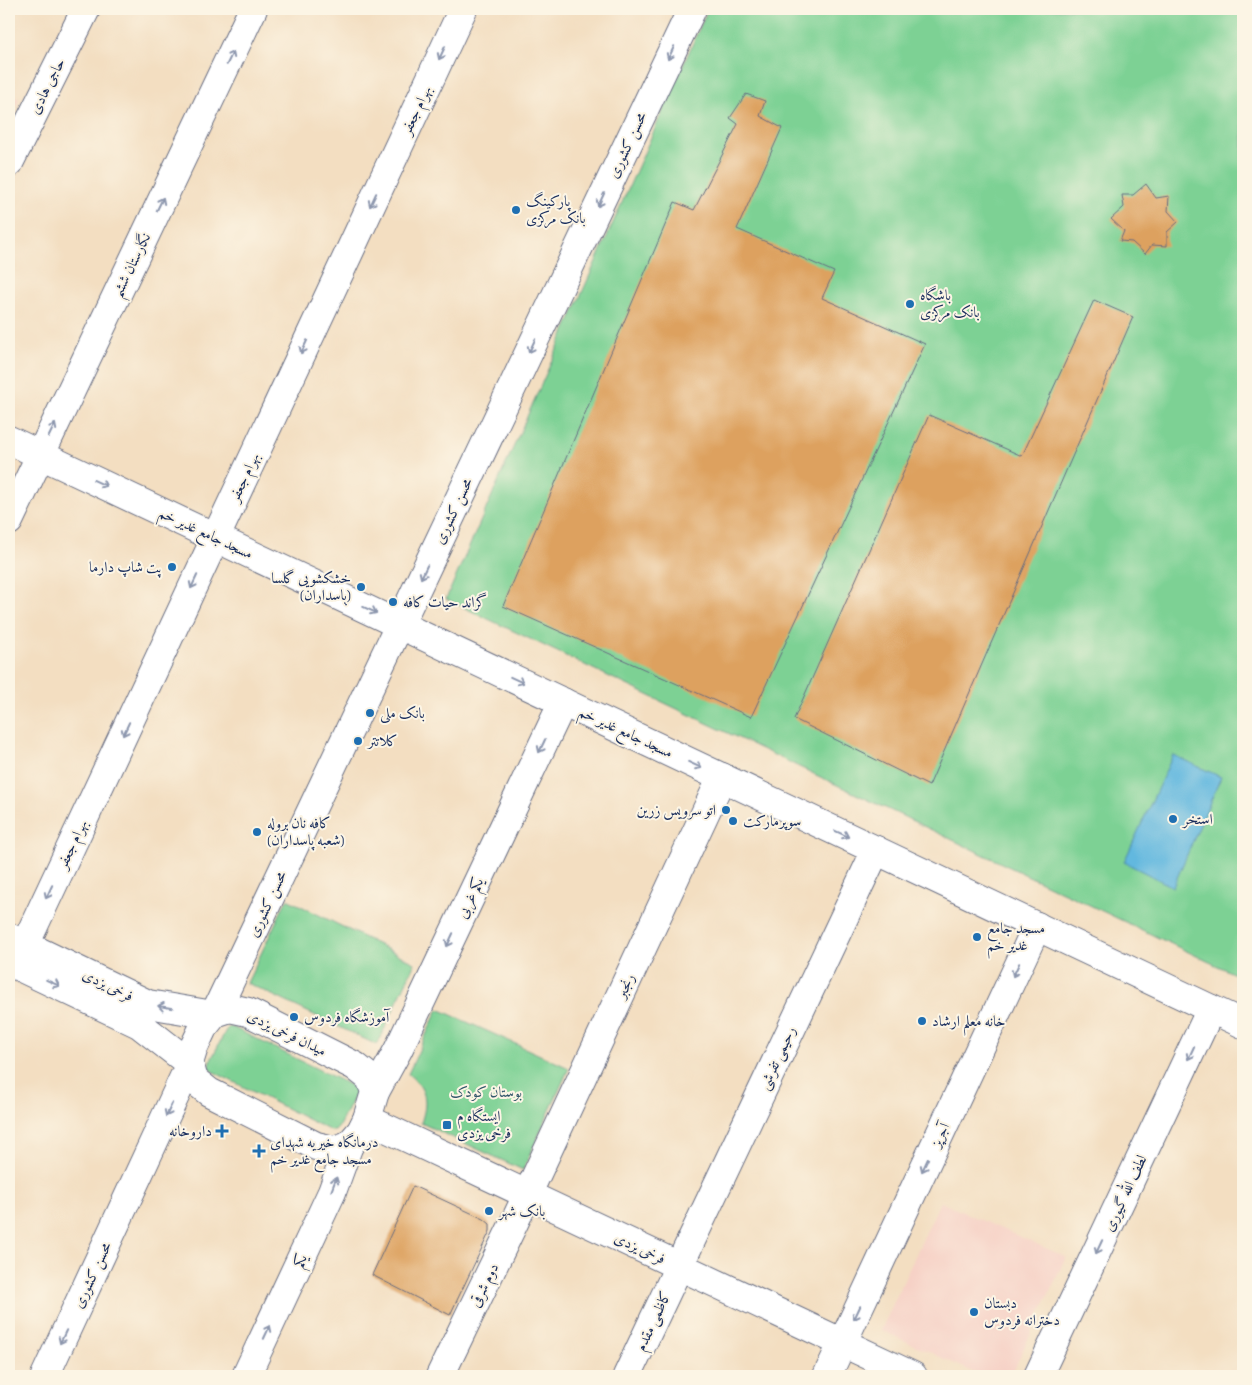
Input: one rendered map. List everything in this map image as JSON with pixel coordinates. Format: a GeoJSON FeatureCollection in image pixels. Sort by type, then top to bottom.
{"type":"FeatureCollection","features":[{"type":"Feature","properties":{"kind":"street","name":"حاجی هادی"},"geometry":{"type":"LineString","coordinates":[[9,163],[86,9]]}},
{"type":"Feature","properties":{"kind":"street","name":"نگارستان ششم"},"geometry":{"type":"LineString","coordinates":[[9,521],[253,9]]}},
{"type":"Feature","properties":{"kind":"street","name":"بهرام جعفر"},"geometry":{"type":"LineString","coordinates":[[13,958],[215,538],[463,9]]}},
{"type":"Feature","properties":{"kind":"street","name":"محسن کشوری"},"geometry":{"type":"LineString","coordinates":[[214,1014],[692,9]]}},
{"type":"Feature","properties":{"kind":"street","name":"مسجد جامع غدیر خم"},"geometry":{"type":"LineString","coordinates":[[9,440],[1243,1024]]}},
{"type":"Feature","properties":{"kind":"street","name":"یکم غربی"},"geometry":{"type":"LineString","coordinates":[[375,1092],[398,1050],[563,702]]}},
{"type":"Feature","properties":{"kind":"street","name":"رنجبر"},"geometry":{"type":"LineString","coordinates":[[527,1194],[722,778]]}},
{"type":"Feature","properties":{"kind":"street","name":"رحیمی تفرشی"},"geometry":{"type":"LineString","coordinates":[[679,1266],[876,850]]}},
{"type":"Feature","properties":{"kind":"street","name":"آجرپز"},"geometry":{"type":"LineString","coordinates":[[827,1376],[1037,926]]}},
{"type":"Feature","properties":{"kind":"street","name":"فرخی یزدی"},"geometry":{"type":"LineString","coordinates":[[13,958],[148,1004],[214,1014]]}},
{"type":"Feature","properties":{"kind":"street","name":"فرخی یزدی"},"geometry":{"type":"LineString","coordinates":[[13,958],[139,1024],[189,1064]]}},
{"type":"Feature","properties":{"kind":"street","name":"میدان فرخی یزدی"},"geometry":{"type":"LineString","coordinates":[[214,1014],[230,1008],[248,1012],[356,1066],[370,1078],[375,1092]]}},
{"type":"Feature","properties":{"kind":"street","name":"لطف الله گیوری"},"geometry":{"type":"LineString","coordinates":[[1038,1376],[1211,1009]]}},
{"type":"Feature","properties":{"kind":"street"},"geometry":{"type":"LineString","coordinates":[[214,1014],[203,1028],[194,1047],[189,1064],[196,1082],[218,1097],[316,1146],[334,1150],[349,1145],[367,1119],[375,1092]]}},
{"type":"Feature","properties":{"kind":"street","name":"محسن کشوری"},"geometry":{"type":"LineString","coordinates":[[45,1376],[189,1064]]}},
{"type":"Feature","properties":{"kind":"street","name":"فرخی یزدی"},"geometry":{"type":"LineString","coordinates":[[367,1119],[913,1376]]}},
{"type":"Feature","properties":{"kind":"street","name":"یکم"},"geometry":{"type":"LineString","coordinates":[[246,1376],[332,1192],[349,1145]]}},
{"type":"Feature","properties":{"kind":"street","name":"دوم شرقی"},"geometry":{"type":"LineString","coordinates":[[440,1376],[527,1194]]}},
{"type":"Feature","properties":{"kind":"street","name":"کاظمی مقدم"},"geometry":{"type":"LineString","coordinates":[[627,1376],[679,1266]]}},
{"type":"Feature","properties":{"kind":"shaded area"},"geometry":{"type":"Polygon","coordinates":[[[9,94],[19,99],[9,120],[9,94]]]}},
{"type":"Feature","properties":{"kind":"shaded area"},"geometry":{"type":"Polygon","coordinates":[[[940,1202],[1066,1257],[1011,1376],[982,1376],[881,1330],[940,1202]]]}},
{"type":"Feature","properties":{"kind":"green space","name":"باشگاه بانک مرکزی"},"geometry":{"type":"Polygon","coordinates":[[[708,9],[1243,9],[1243,978],[446,599],[708,9]]]}},
{"type":"Feature","properties":{"kind":"green space"},"geometry":{"type":"Polygon","coordinates":[[[287,899],[415,963],[377,1045],[247,983],[287,899]]]}},
{"type":"Feature","properties":{"kind":"green space","name":"بوستان کودک"},"geometry":{"type":"Polygon","coordinates":[[[438,1009],[569,1068],[523,1170],[421,1123],[425,1108],[424,1096],[419,1085],[408,1074],[438,1009]]]}},
{"type":"Feature","properties":{"kind":"green space"},"geometry":{"type":"Polygon","coordinates":[[[229,1027],[352,1086],[355,1094],[338,1128],[335,1131],[331,1131],[212,1071],[209,1068],[209,1064],[229,1027]]]}},
{"type":"Feature","properties":{"kind":"water","name":"استخر"},"geometry":{"type":"Polygon","coordinates":[[[1173,755],[1221,777],[1173,887],[1124,862],[1173,755]]]}},
{"type":"Feature","properties":{"kind":"building"},"geometry":{"type":"Polygon","coordinates":[[[746,94],[765,101],[760,116],[782,128],[737,229],[834,272],[822,298],[925,344],[751,717],[503,606],[675,202],[694,210],[738,124],[730,118],[746,94]]]}},
{"type":"Feature","properties":{"kind":"building"},"geometry":{"type":"Polygon","coordinates":[[[1146,184],[1156,198],[1169,196],[1168,211],[1178,222],[1167,232],[1167,246],[1152,245],[1145,254],[1132,242],[1120,241],[1124,231],[1111,219],[1124,207],[1122,195],[1133,195],[1146,184]]]}},
{"type":"Feature","properties":{"kind":"building"},"geometry":{"type":"Polygon","coordinates":[[[1094,300],[1133,317],[929,786],[794,719],[929,415],[1022,456],[1094,300]]]}},
{"type":"Feature","properties":{"kind":"building"},"geometry":{"type":"Polygon","coordinates":[[[413,1186],[484,1219],[490,1224],[490,1231],[450,1315],[372,1275],[413,1186]]]}},
{"type":"Feature","properties":{"kind":"place","name":"پارکینگ بانک مرکزی"},"geometry":{"type":"Point","coordinates":[516,210]}},
{"type":"Feature","properties":{"kind":"place","name":"باشگاه بانک مرکزی"},"geometry":{"type":"Point","coordinates":[910,304]}},
{"type":"Feature","properties":{"kind":"place","name":"پت شاپ دارما"},"geometry":{"type":"Point","coordinates":[172,567]}},
{"type":"Feature","properties":{"kind":"place","name":"خشکشویی گلسا (پاسداران)"},"geometry":{"type":"Point","coordinates":[361,587]}},
{"type":"Feature","properties":{"kind":"place","name":"گراند حیات کافه"},"geometry":{"type":"Point","coordinates":[393,602]}},
{"type":"Feature","properties":{"kind":"place","name":"بانک ملی"},"geometry":{"type":"Point","coordinates":[370,713]}},
{"type":"Feature","properties":{"kind":"place","name":"کلاتتر"},"geometry":{"type":"Point","coordinates":[358,741]}},
{"type":"Feature","properties":{"kind":"place","name":"اتو سرویس زرین"},"geometry":{"type":"Point","coordinates":[726,810]}},
{"type":"Feature","properties":{"kind":"place","name":"استخر"},"geometry":{"type":"Point","coordinates":[1173,819]}},
{"type":"Feature","properties":{"kind":"place","name":"سوپرمارکت"},"geometry":{"type":"Point","coordinates":[733,821]}},
{"type":"Feature","properties":{"kind":"place","name":"کافه نان بروله (شعبه پاسداران)"},"geometry":{"type":"Point","coordinates":[257,832]}},
{"type":"Feature","properties":{"kind":"place","name":"مسجد جامع غدیر خم"},"geometry":{"type":"Point","coordinates":[977,937]}},
{"type":"Feature","properties":{"kind":"place","name":"آموزشگاه فردوس"},"geometry":{"type":"Point","coordinates":[294,1017]}},
{"type":"Feature","properties":{"kind":"place","name":"خانه معلم ارشاد"},"geometry":{"type":"Point","coordinates":[922,1021]}},
{"type":"Feature","properties":{"kind":"place","name":"ایستگاه م فرخی یزدی"},"geometry":{"type":"Point","coordinates":[447,1125]}},
{"type":"Feature","properties":{"kind":"place","name":"داروخانه"},"geometry":{"type":"Point","coordinates":[222,1131]}},
{"type":"Feature","properties":{"kind":"place","name":"درمانگاه خیریه شهدای مسجد جامع غدیر خم"},"geometry":{"type":"Point","coordinates":[259,1151]}},
{"type":"Feature","properties":{"kind":"place","name":"بانک شهر"},"geometry":{"type":"Point","coordinates":[489,1211]}},
{"type":"Feature","properties":{"kind":"place","name":"دبستان دخترانه فردوس"},"geometry":{"type":"Point","coordinates":[974,1312]}}]}
